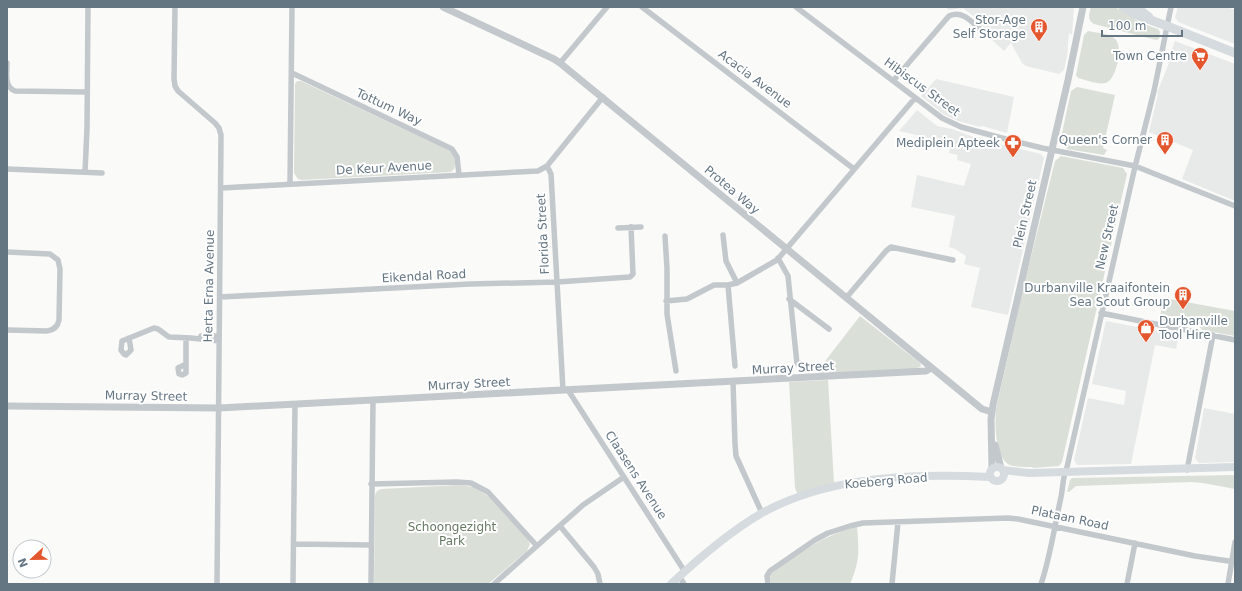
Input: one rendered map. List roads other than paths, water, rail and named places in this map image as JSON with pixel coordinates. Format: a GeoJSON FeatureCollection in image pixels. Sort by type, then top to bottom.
{"type":"FeatureCollection","features":[{"type":"Feature","properties":{"kind":"main road"},"geometry":{"type":"LineString","coordinates":[[1123,7],[1134,14],[1235,53]]}},
{"type":"Feature","properties":{"kind":"main road"},"geometry":{"type":"LineString","coordinates":[[1136,7],[1153,21]]}},
{"type":"Feature","properties":{"kind":"main road"},"geometry":{"type":"LineString","coordinates":[[1002,472],[1001,481],[996,482],[992,480],[991,472],[997,467],[1002,472],[1029,473],[1129,472],[1235,467]]}},
{"type":"Feature","properties":{"kind":"main road"},"geometry":{"type":"LineString","coordinates":[[1187,470],[1235,471]]}},
{"type":"Feature","properties":{"kind":"main road","name":"Koeberg Road"},"geometry":{"type":"LineString","coordinates":[[671,584],[736,529],[762,513],[794,498],[838,486],[864,481],[898,478],[963,476],[991,472]]}},
{"type":"Feature","properties":{"kind":"street"},"geometry":{"type":"LineString","coordinates":[[85,172],[88,7]]}},
{"type":"Feature","properties":{"kind":"street","name":"Herta Erna Avenue"},"geometry":{"type":"LineString","coordinates":[[175,7],[174,83],[178,91],[215,123],[219,128],[221,138],[217,584]]}},
{"type":"Feature","properties":{"kind":"street"},"geometry":{"type":"LineString","coordinates":[[290,184],[292,7]]}},
{"type":"Feature","properties":{"kind":"street","name":"Protea Way"},"geometry":{"type":"LineString","coordinates":[[443,7],[560,63],[931,368],[982,409],[992,412]]}},
{"type":"Feature","properties":{"kind":"street"},"geometry":{"type":"LineString","coordinates":[[560,63],[607,7]]}},
{"type":"Feature","properties":{"kind":"street","name":"Acacia Avenue"},"geometry":{"type":"LineString","coordinates":[[642,7],[854,169]]}},
{"type":"Feature","properties":{"kind":"street","name":"Hibiscus Street"},"geometry":{"type":"LineString","coordinates":[[796,7],[942,118],[957,126],[1051,149],[1135,166],[1235,206]]}},
{"type":"Feature","properties":{"kind":"street","name":"Plein Street"},"geometry":{"type":"LineString","coordinates":[[991,472],[992,412],[1083,7]]}},
{"type":"Feature","properties":{"kind":"street","name":"New Street"},"geometry":{"type":"LineString","coordinates":[[1041,584],[1101,313],[1172,7]]}},
{"type":"Feature","properties":{"kind":"street"},"geometry":{"type":"LineString","coordinates":[[893,81],[949,16],[957,14],[962,15],[980,29]]}},
{"type":"Feature","properties":{"kind":"street"},"geometry":{"type":"LineString","coordinates":[[7,63],[7,83],[10,88],[15,91],[87,92]]}},
{"type":"Feature","properties":{"kind":"street","name":"Tottum Way"},"geometry":{"type":"LineString","coordinates":[[292,73],[452,148],[457,157],[459,175]]}},
{"type":"Feature","properties":{"kind":"street"},"geometry":{"type":"LineString","coordinates":[[547,166],[603,98]]}},
{"type":"Feature","properties":{"kind":"street"},"geometry":{"type":"LineString","coordinates":[[666,301],[687,299],[714,285],[728,285],[737,283],[771,264],[786,249],[915,98]]}},
{"type":"Feature","properties":{"kind":"street","name":"De Keur Avenue"},"geometry":{"type":"LineString","coordinates":[[221,188],[538,171],[547,166]]}},
{"type":"Feature","properties":{"kind":"street","name":"Florida Street"},"geometry":{"type":"LineString","coordinates":[[547,166],[551,174],[565,390]]}},
{"type":"Feature","properties":{"kind":"street"},"geometry":{"type":"LineString","coordinates":[[7,169],[102,173]]}},
{"type":"Feature","properties":{"kind":"street","name":"Eikendal Road"},"geometry":{"type":"LineString","coordinates":[[220,297],[470,284],[557,282],[630,277],[634,274],[631,227]]}},
{"type":"Feature","properties":{"kind":"street"},"geometry":{"type":"LineString","coordinates":[[618,228],[641,227]]}},
{"type":"Feature","properties":{"kind":"street"},"geometry":{"type":"LineString","coordinates":[[723,235],[726,261],[737,283]]}},
{"type":"Feature","properties":{"kind":"street"},"geometry":{"type":"LineString","coordinates":[[665,236],[667,314],[676,371]]}},
{"type":"Feature","properties":{"kind":"street"},"geometry":{"type":"LineString","coordinates":[[846,298],[886,250],[891,248],[953,260]]}},
{"type":"Feature","properties":{"kind":"street"},"geometry":{"type":"LineString","coordinates":[[7,252],[50,254],[58,260],[60,269],[59,320],[56,326],[52,330],[47,331],[7,330]]}},
{"type":"Feature","properties":{"kind":"street"},"geometry":{"type":"LineString","coordinates":[[778,258],[788,276],[789,299],[797,364]]}},
{"type":"Feature","properties":{"kind":"street"},"geometry":{"type":"LineString","coordinates":[[728,285],[735,366]]}},
{"type":"Feature","properties":{"kind":"street"},"geometry":{"type":"LineString","coordinates":[[789,299],[829,329]]}},
{"type":"Feature","properties":{"kind":"street"},"geometry":{"type":"LineString","coordinates":[[1101,313],[1235,340]]}},
{"type":"Feature","properties":{"kind":"street"},"geometry":{"type":"LineString","coordinates":[[129,338],[154,328],[158,329],[169,337],[219,339]]}},
{"type":"Feature","properties":{"kind":"street"},"geometry":{"type":"LineString","coordinates":[[1187,470],[1213,336]]}},
{"type":"Feature","properties":{"kind":"street"},"geometry":{"type":"LineString","coordinates":[[186,364],[188,338]]}},
{"type":"Feature","properties":{"kind":"street","name":"Murray Street"},"geometry":{"type":"LineString","coordinates":[[7,406],[219,408],[732,382],[926,371],[931,368]]}},
{"type":"Feature","properties":{"kind":"street"},"geometry":{"type":"LineString","coordinates":[[732,382],[734,444],[736,456],[762,513]]}},
{"type":"Feature","properties":{"kind":"street","name":"Claasens Avenue"},"geometry":{"type":"LineString","coordinates":[[565,390],[624,477],[682,574],[684,584]]}},
{"type":"Feature","properties":{"kind":"street"},"geometry":{"type":"LineString","coordinates":[[371,584],[373,400]]}},
{"type":"Feature","properties":{"kind":"street"},"geometry":{"type":"LineString","coordinates":[[293,584],[295,404]]}},
{"type":"Feature","properties":{"kind":"street","name":"Plein Street"},"geometry":{"type":"LineString","coordinates":[[991,427],[1002,472]]}},
{"type":"Feature","properties":{"kind":"street"},"geometry":{"type":"LineString","coordinates":[[494,584],[583,505],[624,477]]}},
{"type":"Feature","properties":{"kind":"street"},"geometry":{"type":"LineString","coordinates":[[371,484],[471,483],[488,492],[537,546]]}},
{"type":"Feature","properties":{"kind":"street","name":"Plataan Road"},"geometry":{"type":"LineString","coordinates":[[768,584],[767,576],[770,571],[815,540],[828,533],[857,524],[898,522],[1008,518],[1055,526],[1195,556],[1233,562]]}},
{"type":"Feature","properties":{"kind":"street"},"geometry":{"type":"LineString","coordinates":[[892,584],[898,522]]}},
{"type":"Feature","properties":{"kind":"street"},"geometry":{"type":"LineString","coordinates":[[560,526],[594,567],[598,574],[600,584]]}},
{"type":"Feature","properties":{"kind":"street"},"geometry":{"type":"LineString","coordinates":[[1228,584],[1233,562],[1235,542]]}},
{"type":"Feature","properties":{"kind":"street"},"geometry":{"type":"LineString","coordinates":[[1127,584],[1135,543]]}},
{"type":"Feature","properties":{"kind":"street"},"geometry":{"type":"LineString","coordinates":[[294,544],[371,545]]}},
{"type":"Feature","properties":{"kind":"place","name":"Stor-Age Self Storage"},"geometry":{"type":"Point","coordinates":[1039,42]}},
{"type":"Feature","properties":{"kind":"place","name":"Town Centre"},"geometry":{"type":"Point","coordinates":[1200,71]}},
{"type":"Feature","properties":{"kind":"place","name":"Queen's Corner"},"geometry":{"type":"Point","coordinates":[1165,155]}},
{"type":"Feature","properties":{"kind":"place","name":"Mediplein Apteek"},"geometry":{"type":"Point","coordinates":[1013,158]}},
{"type":"Feature","properties":{"kind":"place","name":"Durbanville Kraaifontein Sea Scout Group"},"geometry":{"type":"Point","coordinates":[1183,310]}},
{"type":"Feature","properties":{"kind":"place","name":"Durbanville Tool Hire"},"geometry":{"type":"Point","coordinates":[1146,343]}},
{"type":"Feature","properties":{"kind":"park label","name":"Schoongezight Park"},"geometry":{"type":"Point","coordinates":[452,534]}}]}
